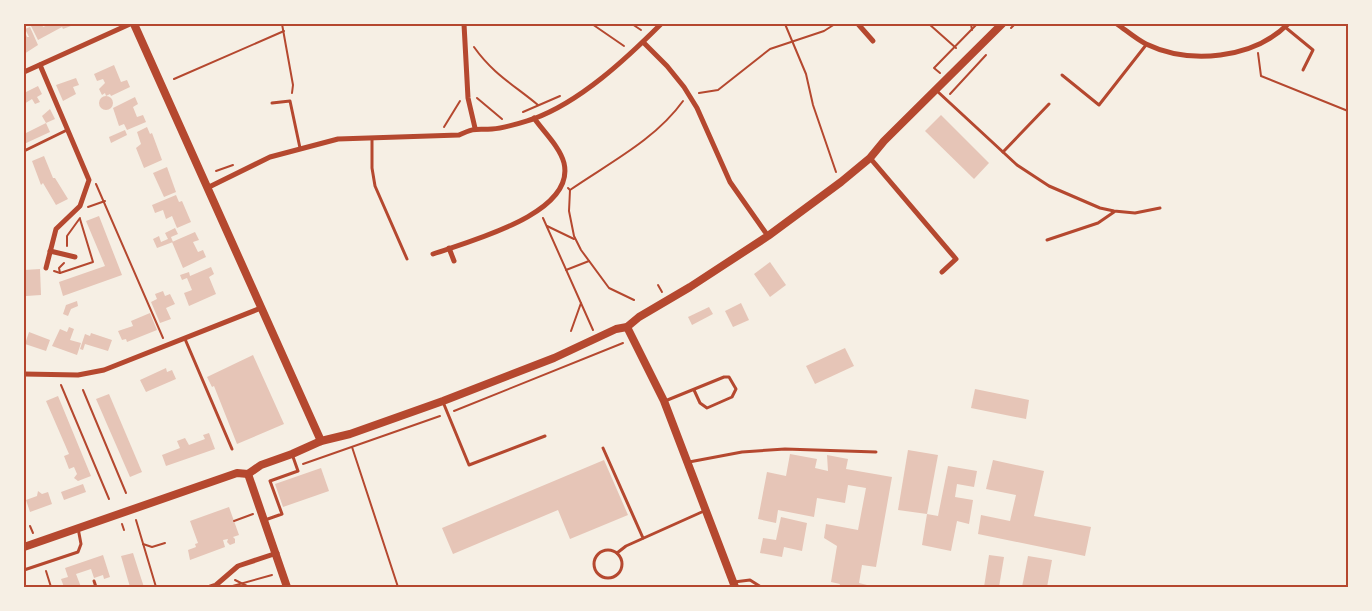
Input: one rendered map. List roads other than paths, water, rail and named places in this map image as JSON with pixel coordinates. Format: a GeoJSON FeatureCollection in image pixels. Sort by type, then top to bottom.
{"type":"FeatureCollection","features":[{"type":"Feature","properties":{"kind":"street"},"geometry":{"type":"LineString","coordinates":[[24,72],[132,24],[321,441]]}},
{"type":"Feature","properties":{"kind":"street"},"geometry":{"type":"LineString","coordinates":[[464,24],[468,98],[475,128]]}},
{"type":"Feature","properties":{"kind":"street"},"geometry":{"type":"LineString","coordinates":[[207,188],[270,157],[338,139],[459,135],[475,128],[492,129],[534,118],[600,79],[661,24]]}},
{"type":"Feature","properties":{"kind":"street"},"geometry":{"type":"LineString","coordinates":[[858,24],[873,41]]}},
{"type":"Feature","properties":{"kind":"street"},"geometry":{"type":"LineString","coordinates":[[24,547],[237,473],[248,474],[261,465],[321,441],[350,434],[443,401],[627,327],[639,316],[690,287],[768,236],[842,182],[870,158],[884,141],[1002,24]]}},
{"type":"Feature","properties":{"kind":"street"},"geometry":{"type":"LineString","coordinates":[[1118,24],[1147,44],[1174,53],[1197,55],[1224,54],[1257,46],[1286,25]]}},
{"type":"Feature","properties":{"kind":"street"},"geometry":{"type":"LineString","coordinates":[[643,42],[667,66],[684,87],[697,108],[730,182],[768,236]]}},
{"type":"Feature","properties":{"kind":"street"},"geometry":{"type":"LineString","coordinates":[[40,65],[89,180],[80,206],[56,229],[46,268]]}},
{"type":"Feature","properties":{"kind":"street"},"geometry":{"type":"LineString","coordinates":[[433,254],[531,217],[557,193],[564,173],[564,162],[534,118]]}},
{"type":"Feature","properties":{"kind":"street"},"geometry":{"type":"LineString","coordinates":[[870,158],[956,259],[942,272]]}},
{"type":"Feature","properties":{"kind":"street"},"geometry":{"type":"LineString","coordinates":[[449,248],[454,261]]}},
{"type":"Feature","properties":{"kind":"street"},"geometry":{"type":"LineString","coordinates":[[50,251],[74,257]]}},
{"type":"Feature","properties":{"kind":"street"},"geometry":{"type":"LineString","coordinates":[[24,374],[78,375],[104,370],[261,308]]}},
{"type":"Feature","properties":{"kind":"street"},"geometry":{"type":"LineString","coordinates":[[627,327],[664,402],[704,511],[734,585]]}},
{"type":"Feature","properties":{"kind":"street"},"geometry":{"type":"LineString","coordinates":[[248,474],[288,587]]}},
{"type":"Feature","properties":{"kind":"street"},"geometry":{"type":"LineString","coordinates":[[210,587],[216,586],[238,566],[276,553]]}},
{"type":"Feature","properties":{"kind":"lane"},"geometry":{"type":"LineString","coordinates":[[1286,25],[1313,50],[1303,70]]}},
{"type":"Feature","properties":{"kind":"lane"},"geometry":{"type":"LineString","coordinates":[[1062,75],[1099,105],[1147,44]]}},
{"type":"Feature","properties":{"kind":"lane"},"geometry":{"type":"LineString","coordinates":[[936,90],[1030,175],[1049,186],[1100,208],[1114,211],[1135,213],[1160,208]]}},
{"type":"Feature","properties":{"kind":"lane"},"geometry":{"type":"LineString","coordinates":[[272,103],[290,101],[300,148]]}},
{"type":"Feature","properties":{"kind":"lane"},"geometry":{"type":"LineString","coordinates":[[1003,152],[1049,104]]}},
{"type":"Feature","properties":{"kind":"lane"},"geometry":{"type":"LineString","coordinates":[[24,152],[68,130]]}},
{"type":"Feature","properties":{"kind":"lane"},"geometry":{"type":"LineString","coordinates":[[372,137],[372,168],[375,186],[407,259]]}},
{"type":"Feature","properties":{"kind":"lane"},"geometry":{"type":"LineString","coordinates":[[1047,240],[1098,223],[1114,211]]}},
{"type":"Feature","properties":{"kind":"lane"},"geometry":{"type":"LineString","coordinates":[[185,339],[232,449]]}},
{"type":"Feature","properties":{"kind":"lane"},"geometry":{"type":"LineString","coordinates":[[664,402],[724,377],[729,377],[736,389],[732,397],[707,408],[700,403],[694,390]]}},
{"type":"Feature","properties":{"kind":"lane"},"geometry":{"type":"LineString","coordinates":[[443,401],[469,465],[545,436]]}},
{"type":"Feature","properties":{"kind":"lane"},"geometry":{"type":"LineString","coordinates":[[603,448],[643,538]]}},
{"type":"Feature","properties":{"kind":"lane"},"geometry":{"type":"LineString","coordinates":[[686,463],[742,452],[776,450],[876,452]]}},
{"type":"Feature","properties":{"kind":"lane"},"geometry":{"type":"LineString","coordinates":[[265,520],[282,514],[270,481],[298,471],[292,454]]}},
{"type":"Feature","properties":{"kind":"lane"},"geometry":{"type":"LineString","coordinates":[[617,553],[626,546],[704,511]]}},
{"type":"Feature","properties":{"kind":"lane"},"geometry":{"type":"LineString","coordinates":[[24,570],[78,552],[81,544],[78,528]]}},
{"type":"Feature","properties":{"kind":"lane"},"geometry":{"type":"LineString","coordinates":[[603,550],[611,550],[617,553],[622,567],[618,574],[612,578],[604,578],[598,574],[594,568],[593,561],[597,554],[603,550]]}},
{"type":"Feature","properties":{"kind":"lane"},"geometry":{"type":"LineString","coordinates":[[734,585],[750,580],[761,587]]}},
{"type":"Feature","properties":{"kind":"lane"},"geometry":{"type":"LineString","coordinates":[[94,581],[96,587]]}}]}
